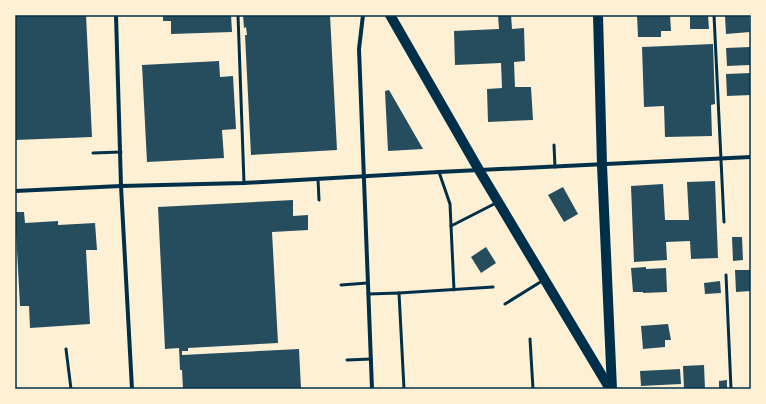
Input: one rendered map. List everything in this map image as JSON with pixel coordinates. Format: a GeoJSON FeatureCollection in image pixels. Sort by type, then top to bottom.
{"type":"FeatureCollection","features":[{"type":"Feature","properties":{"kind":"main road"},"geometry":{"type":"LineString","coordinates":[[390,15],[479,170],[611,389]]}},
{"type":"Feature","properties":{"kind":"main road"},"geometry":{"type":"LineString","coordinates":[[598,15],[602,165],[611,389]]}},
{"type":"Feature","properties":{"kind":"street"},"geometry":{"type":"LineString","coordinates":[[116,15],[121,186],[132,389]]}},
{"type":"Feature","properties":{"kind":"street"},"geometry":{"type":"LineString","coordinates":[[363,15],[359,49],[372,389]]}},
{"type":"Feature","properties":{"kind":"street"},"geometry":{"type":"LineString","coordinates":[[15,191],[121,186],[244,183],[751,157]]}},
{"type":"Feature","properties":{"kind":"lane"},"geometry":{"type":"LineString","coordinates":[[238,15],[244,183]]}},
{"type":"Feature","properties":{"kind":"lane"},"geometry":{"type":"LineString","coordinates":[[714,15],[724,222]]}},
{"type":"Feature","properties":{"kind":"lane"},"geometry":{"type":"LineString","coordinates":[[554,145],[555,167]]}},
{"type":"Feature","properties":{"kind":"lane"},"geometry":{"type":"LineString","coordinates":[[93,153],[121,152]]}},
{"type":"Feature","properties":{"kind":"lane"},"geometry":{"type":"LineString","coordinates":[[439,172],[450,204],[454,290]]}},
{"type":"Feature","properties":{"kind":"lane"},"geometry":{"type":"LineString","coordinates":[[318,179],[319,200]]}},
{"type":"Feature","properties":{"kind":"lane"},"geometry":{"type":"LineString","coordinates":[[451,226],[498,202]]}},
{"type":"Feature","properties":{"kind":"lane"},"geometry":{"type":"LineString","coordinates":[[726,275],[731,389]]}},
{"type":"Feature","properties":{"kind":"lane"},"geometry":{"type":"LineString","coordinates":[[505,304],[544,280]]}},
{"type":"Feature","properties":{"kind":"lane"},"geometry":{"type":"LineString","coordinates":[[341,285],[367,283]]}},
{"type":"Feature","properties":{"kind":"lane"},"geometry":{"type":"LineString","coordinates":[[368,294],[493,287]]}},
{"type":"Feature","properties":{"kind":"lane"},"geometry":{"type":"LineString","coordinates":[[399,293],[404,389]]}},
{"type":"Feature","properties":{"kind":"lane"},"geometry":{"type":"LineString","coordinates":[[530,339],[533,389]]}},
{"type":"Feature","properties":{"kind":"lane"},"geometry":{"type":"LineString","coordinates":[[66,348],[71,389]]}},
{"type":"Feature","properties":{"kind":"lane"},"geometry":{"type":"LineString","coordinates":[[347,360],[371,359]]}},
{"type":"Feature","properties":{"kind":"building"},"geometry":{"type":"Polygon","coordinates":[[[15,15],[86,15],[92,137],[15,140],[15,15]]]}},
{"type":"Feature","properties":{"kind":"building"},"geometry":{"type":"Polygon","coordinates":[[[163,15],[231,15],[232,32],[171,34],[171,21],[163,21],[163,15]]]}},
{"type":"Feature","properties":{"kind":"building"},"geometry":{"type":"Polygon","coordinates":[[[243,15],[330,15],[337,150],[251,155],[245,35],[247,35],[246,27],[244,28],[243,15]]]}},
{"type":"Feature","properties":{"kind":"building"},"geometry":{"type":"Polygon","coordinates":[[[498,15],[511,15],[512,29],[524,28],[525,61],[514,62],[515,87],[531,87],[533,120],[488,122],[487,89],[502,88],[501,63],[455,65],[454,31],[499,29],[498,15]]]}},
{"type":"Feature","properties":{"kind":"building"},"geometry":{"type":"Polygon","coordinates":[[[637,15],[670,15],[671,31],[661,31],[661,37],[638,37],[637,15]]]}},
{"type":"Feature","properties":{"kind":"building"},"geometry":{"type":"Polygon","coordinates":[[[690,15],[708,15],[709,29],[690,29],[690,15]]]}},
{"type":"Feature","properties":{"kind":"building"},"geometry":{"type":"Polygon","coordinates":[[[749,15],[750,32],[726,34],[725,16],[749,15]]]}},
{"type":"Feature","properties":{"kind":"building"},"geometry":{"type":"Polygon","coordinates":[[[713,44],[715,104],[711,105],[712,136],[665,137],[664,106],[644,107],[642,47],[713,44]]]}},
{"type":"Feature","properties":{"kind":"building"},"geometry":{"type":"Polygon","coordinates":[[[750,47],[750,65],[727,66],[726,48],[750,47]]]}},
{"type":"Feature","properties":{"kind":"building"},"geometry":{"type":"Polygon","coordinates":[[[219,61],[220,77],[233,76],[236,129],[222,130],[224,158],[147,162],[142,65],[219,61]]]}},
{"type":"Feature","properties":{"kind":"building"},"geometry":{"type":"Polygon","coordinates":[[[751,73],[751,95],[727,96],[726,74],[751,73]]]}},
{"type":"Feature","properties":{"kind":"building"},"geometry":{"type":"Polygon","coordinates":[[[389,90],[423,149],[388,151],[385,91],[389,90]]]}},
{"type":"Feature","properties":{"kind":"building"},"geometry":{"type":"Polygon","coordinates":[[[715,181],[718,258],[691,259],[690,241],[666,242],[667,260],[634,262],[631,186],[663,184],[665,220],[689,220],[687,182],[715,181]]]}},
{"type":"Feature","properties":{"kind":"building"},"geometry":{"type":"Polygon","coordinates":[[[563,187],[578,214],[564,222],[548,195],[563,187]]]}},
{"type":"Feature","properties":{"kind":"building"},"geometry":{"type":"Polygon","coordinates":[[[293,200],[293,216],[308,215],[308,230],[272,232],[278,343],[188,348],[188,351],[182,351],[182,355],[299,349],[301,389],[183,389],[179,348],[165,349],[158,207],[293,200]]]}},
{"type":"Feature","properties":{"kind":"building"},"geometry":{"type":"Polygon","coordinates":[[[15,212],[24,212],[25,223],[58,221],[58,225],[95,223],[97,250],[86,250],[90,324],[30,328],[29,306],[20,306],[15,212]]]}},
{"type":"Feature","properties":{"kind":"building"},"geometry":{"type":"Polygon","coordinates":[[[732,237],[742,237],[743,260],[733,261],[732,237]]]}},
{"type":"Feature","properties":{"kind":"building"},"geometry":{"type":"Polygon","coordinates":[[[486,247],[496,263],[481,273],[471,257],[486,247]]]}},
{"type":"Feature","properties":{"kind":"building"},"geometry":{"type":"Polygon","coordinates":[[[646,267],[646,269],[666,268],[667,292],[633,292],[631,268],[646,267]]]}},
{"type":"Feature","properties":{"kind":"building"},"geometry":{"type":"Polygon","coordinates":[[[735,270],[751,270],[751,291],[736,292],[735,270]]]}},
{"type":"Feature","properties":{"kind":"building"},"geometry":{"type":"Polygon","coordinates":[[[720,281],[721,293],[705,294],[704,283],[720,281]]]}},
{"type":"Feature","properties":{"kind":"building"},"geometry":{"type":"Polygon","coordinates":[[[668,324],[671,340],[665,340],[665,347],[643,349],[641,326],[668,324]]]}},
{"type":"Feature","properties":{"kind":"building"},"geometry":{"type":"Polygon","coordinates":[[[704,365],[705,389],[684,389],[683,366],[704,365]]]}},
{"type":"Feature","properties":{"kind":"building"},"geometry":{"type":"Polygon","coordinates":[[[680,369],[681,384],[641,386],[640,371],[680,369]]]}},
{"type":"Feature","properties":{"kind":"building"},"geometry":{"type":"Polygon","coordinates":[[[727,380],[727,389],[719,389],[719,381],[727,380]]]}}]}
